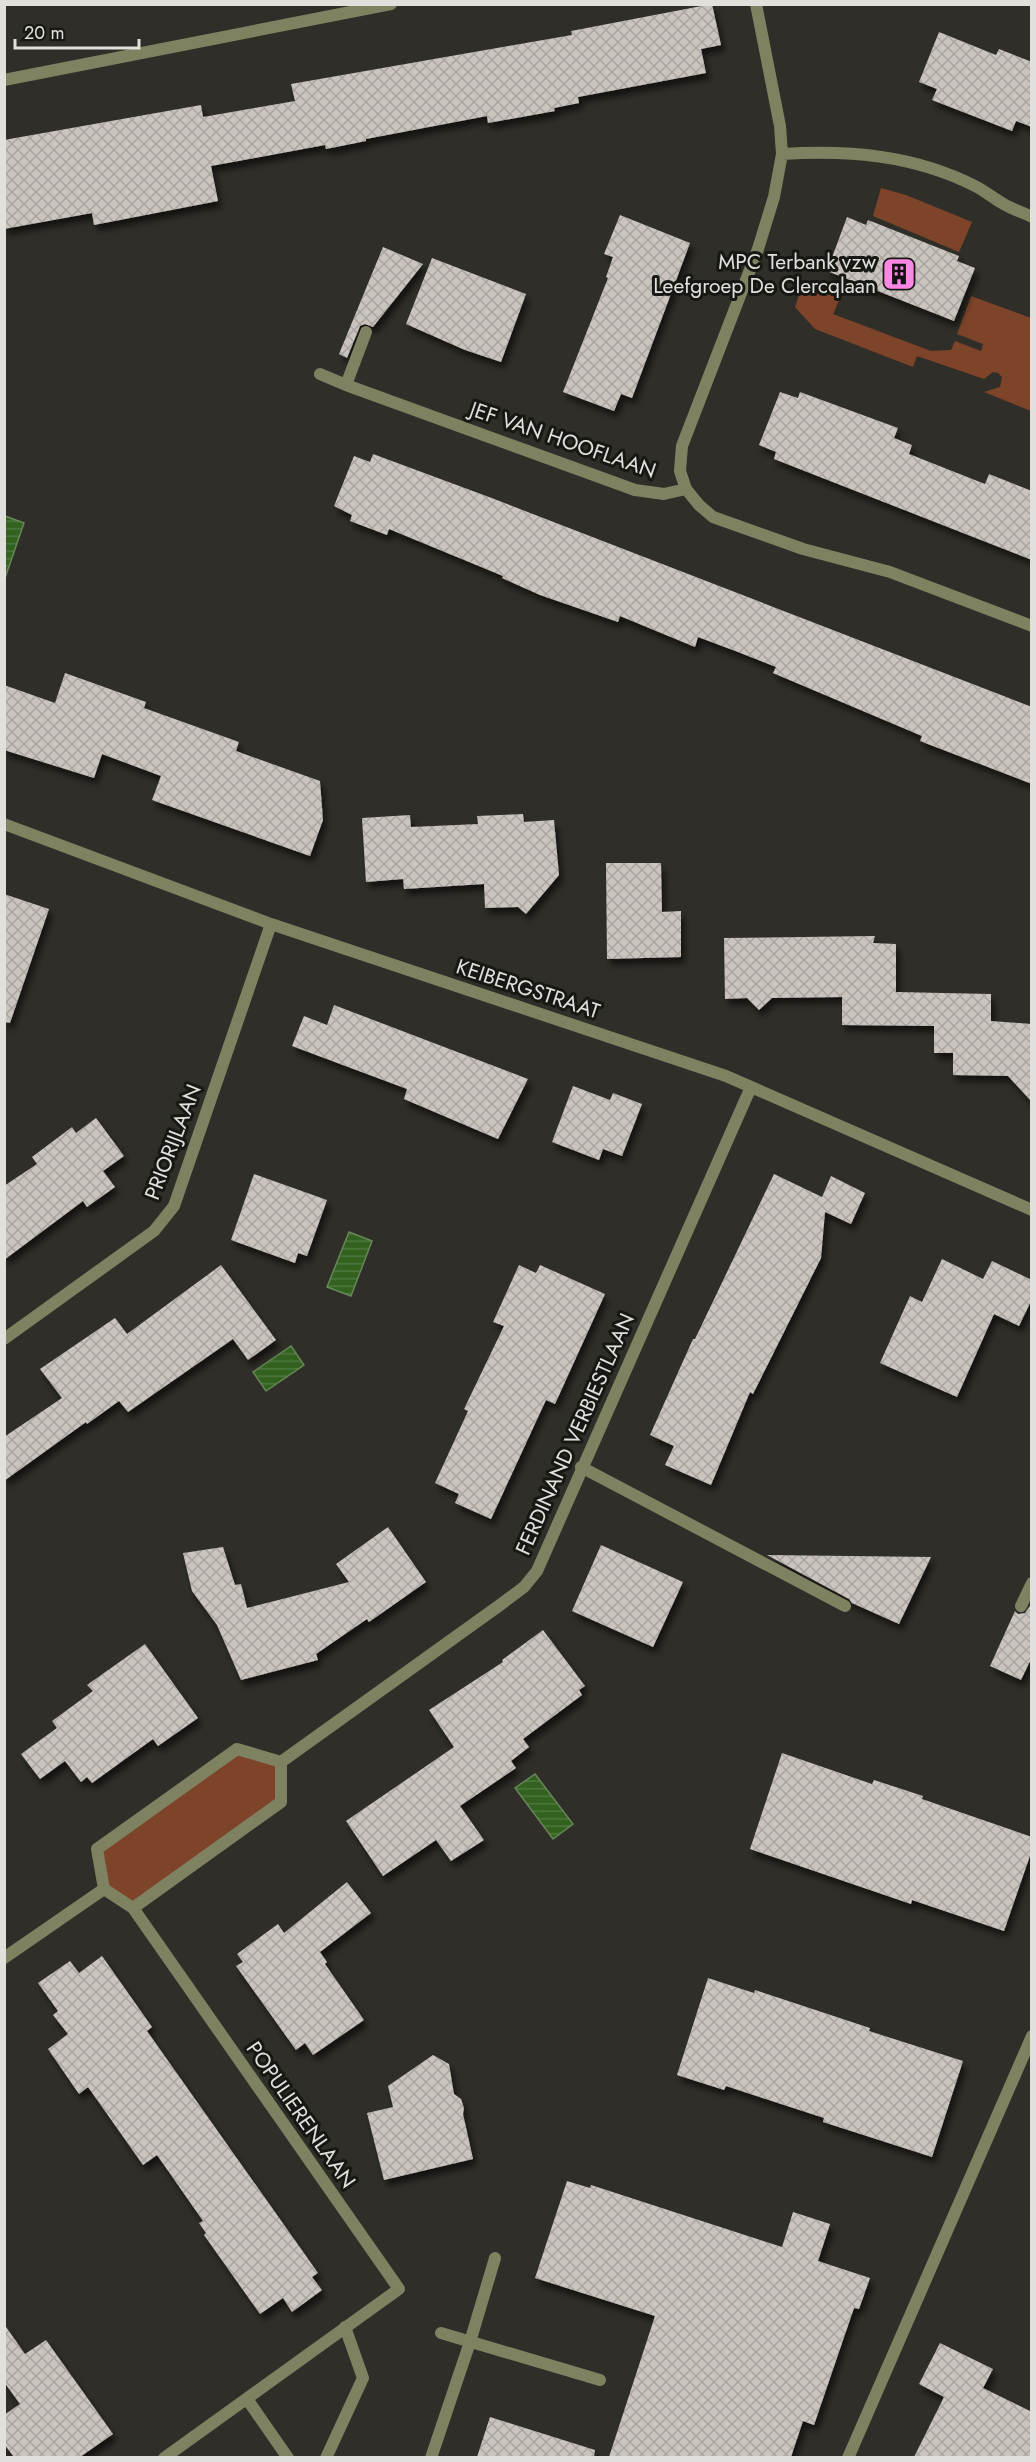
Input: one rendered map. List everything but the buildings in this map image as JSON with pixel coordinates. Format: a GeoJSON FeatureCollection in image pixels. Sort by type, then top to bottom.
{"type":"FeatureCollection","features":[{"type":"Feature","properties":{"kind":"street"},"geometry":{"type":"LineString","coordinates":[[4,80],[391,4]]}},
{"type":"Feature","properties":{"kind":"street"},"geometry":{"type":"LineString","coordinates":[[756,4],[780,126],[782,154],[774,197],[758,249],[682,446],[680,471],[686,489],[713,517],[803,549],[890,572],[1032,626]]}},
{"type":"Feature","properties":{"kind":"street"},"geometry":{"type":"LineString","coordinates":[[782,154],[819,152],[870,154],[906,160],[977,187],[1004,205],[1032,216]]}},
{"type":"Feature","properties":{"kind":"street"},"geometry":{"type":"LineString","coordinates":[[346,385],[366,332]]}},
{"type":"Feature","properties":{"kind":"street","name":"JEF VAN HOOFLAAN"},"geometry":{"type":"LineString","coordinates":[[320,374],[635,490],[664,494],[686,489]]}},
{"type":"Feature","properties":{"kind":"street","name":"KEIBERGSTRAAT"},"geometry":{"type":"LineString","coordinates":[[4,824],[271,924],[704,1068],[1032,1210]]}},
{"type":"Feature","properties":{"kind":"street","name":"PRIORIJLAAN"},"geometry":{"type":"LineString","coordinates":[[4,1339],[154,1231],[174,1206],[271,924]]}},
{"type":"Feature","properties":{"kind":"street","name":"FERDINAND VERBIESTLAAN"},"geometry":{"type":"LineString","coordinates":[[281,1762],[524,1587],[537,1571],[581,1467],[751,1087]]}},
{"type":"Feature","properties":{"kind":"street"},"geometry":{"type":"LineString","coordinates":[[581,1467],[845,1606]]}},
{"type":"Feature","properties":{"kind":"street"},"geometry":{"type":"LineString","coordinates":[[1021,1606],[1032,1583]]}},
{"type":"Feature","properties":{"kind":"street"},"geometry":{"type":"LineString","coordinates":[[237,1749],[281,1762],[281,1802],[132,1908],[105,1889],[97,1849],[237,1749]]}},
{"type":"Feature","properties":{"kind":"street"},"geometry":{"type":"LineString","coordinates":[[4,1958],[105,1889]]}},
{"type":"Feature","properties":{"kind":"street","name":"POPULIERENLAAN"},"geometry":{"type":"LineString","coordinates":[[132,1908],[399,2289],[164,2457]]}},
{"type":"Feature","properties":{"kind":"street"},"geometry":{"type":"LineString","coordinates":[[848,2457],[1032,2036]]}},
{"type":"Feature","properties":{"kind":"street"},"geometry":{"type":"LineString","coordinates":[[431,2457],[470,2342],[495,2258]]}},
{"type":"Feature","properties":{"kind":"street"},"geometry":{"type":"LineString","coordinates":[[326,2457],[363,2378],[345,2327]]}},
{"type":"Feature","properties":{"kind":"street"},"geometry":{"type":"LineString","coordinates":[[441,2333],[600,2380]]}},
{"type":"Feature","properties":{"kind":"street"},"geometry":{"type":"LineString","coordinates":[[247,2399],[288,2457]]}},
{"type":"Feature","properties":{"kind":"shaded area"},"geometry":{"type":"Polygon","coordinates":[[[881,188],[906,195],[972,222],[959,252],[873,216],[881,188]]]}},
{"type":"Feature","properties":{"kind":"shaded area"},"geometry":{"type":"Polygon","coordinates":[[[804,281],[841,296],[833,314],[931,351],[951,350],[955,341],[981,351],[983,344],[957,334],[971,296],[1031,318],[1031,411],[984,392],[1000,387],[1002,377],[998,373],[993,372],[984,379],[917,356],[913,367],[815,329],[795,307],[804,281]]]}},
{"type":"Feature","properties":{"kind":"shaded area"},"geometry":{"type":"Polygon","coordinates":[[[4,516],[24,523],[5,578],[4,516]]]}},
{"type":"Feature","properties":{"kind":"shaded area"},"geometry":{"type":"Polygon","coordinates":[[[349,1232],[372,1241],[351,1296],[327,1287],[349,1232]]]}},
{"type":"Feature","properties":{"kind":"shaded area"},"geometry":{"type":"Polygon","coordinates":[[[291,1346],[304,1365],[266,1391],[253,1372],[291,1346]]]}},
{"type":"Feature","properties":{"kind":"shaded area"},"geometry":{"type":"Polygon","coordinates":[[[237,1749],[281,1762],[281,1802],[133,1908],[104,1889],[97,1849],[237,1749]]]}},
{"type":"Feature","properties":{"kind":"shaded area"},"geometry":{"type":"Polygon","coordinates":[[[535,1774],[573,1824],[553,1839],[515,1788],[535,1774]]]}},
{"type":"Feature","properties":{"kind":"place","name":"MPC Terbank vzw Leefgroep De Clercqlaan"},"geometry":{"type":"Point","coordinates":[899,274]}}]}
